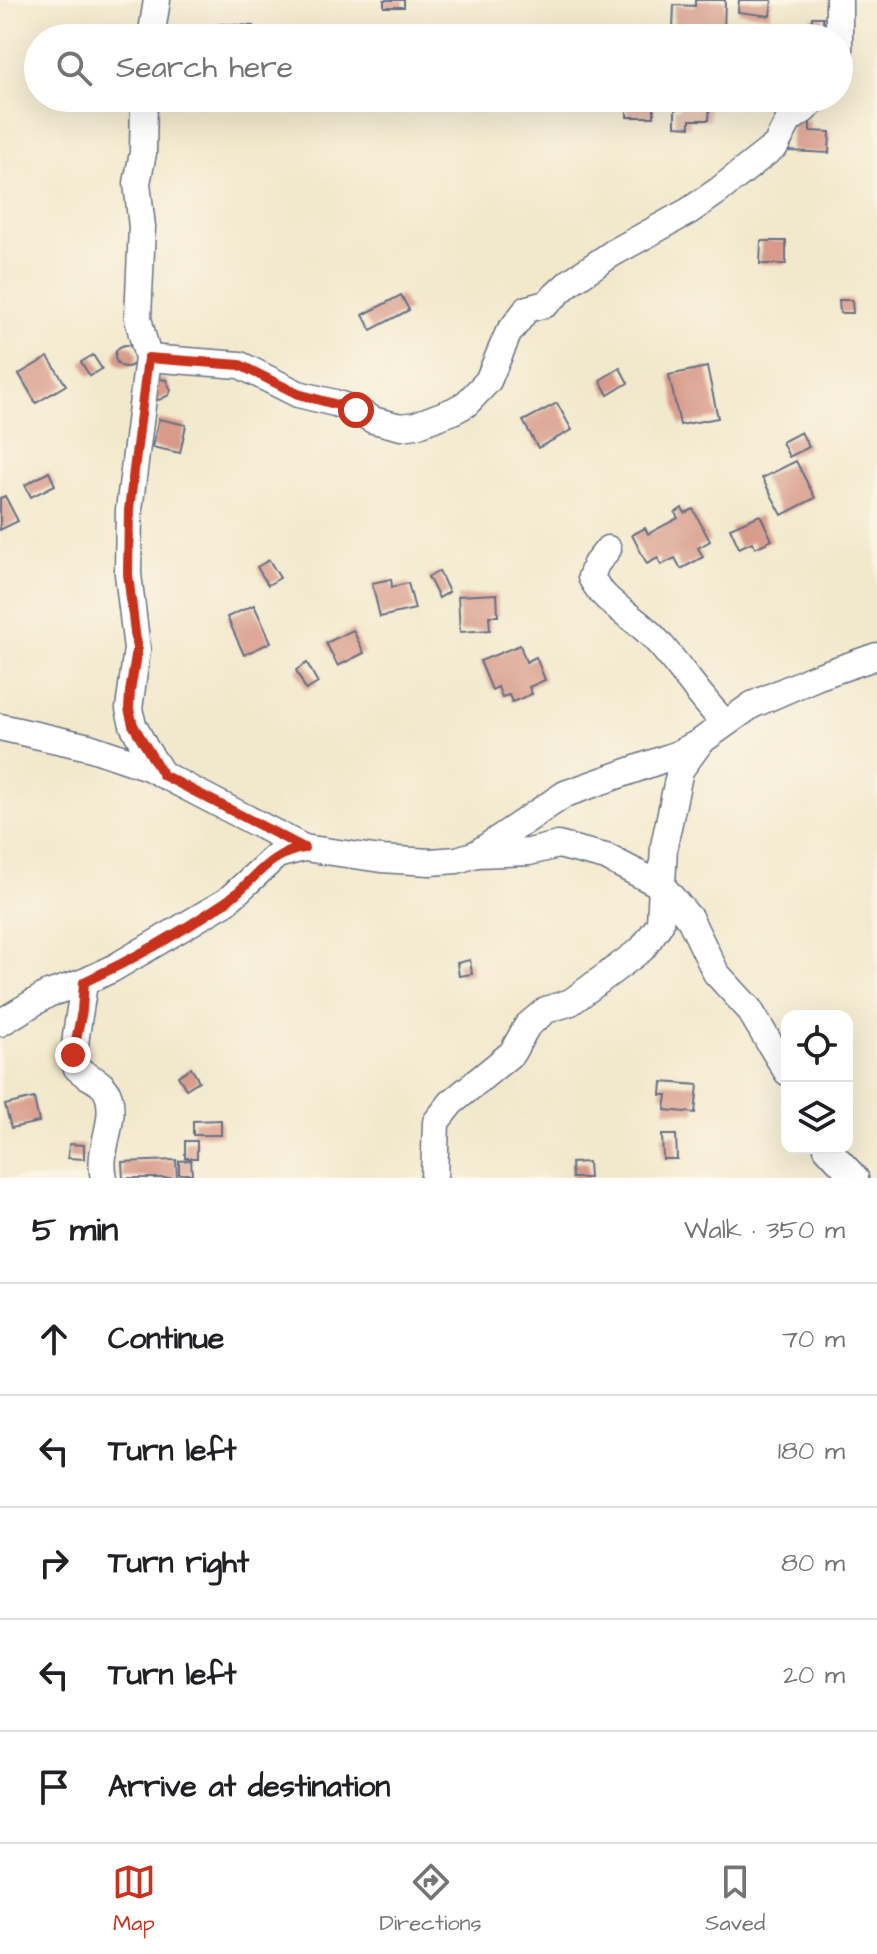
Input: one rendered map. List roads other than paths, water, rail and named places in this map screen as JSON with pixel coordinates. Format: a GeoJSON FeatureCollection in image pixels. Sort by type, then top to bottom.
{"type":"FeatureCollection","features":[{"type":"Feature","properties":{"kind":"street"},"geometry":{"type":"LineString","coordinates":[[153,24],[157,0]]}},
{"type":"Feature","properties":{"kind":"street"},"geometry":{"type":"LineString","coordinates":[[839,0],[839,24]]}},
{"type":"Feature","properties":{"kind":"street"},"geometry":{"type":"LineString","coordinates":[[144,112],[143,153],[137,183],[142,227],[138,318],[148,358],[129,510],[128,574],[137,649],[129,709],[133,725],[163,775]]}},
{"type":"Feature","properties":{"kind":"street"},"geometry":{"type":"LineString","coordinates":[[148,358],[240,365],[298,394],[356,410],[373,420],[401,427],[416,425],[466,404],[488,381],[508,334],[527,309],[546,304],[570,282],[613,253],[689,211],[718,191],[776,145],[789,120],[801,112]]}},
{"type":"Feature","properties":{"kind":"street"},"geometry":{"type":"LineString","coordinates":[[608,549],[596,564],[591,577],[598,591],[656,639],[724,722]]}},
{"type":"Feature","properties":{"kind":"street"},"geometry":{"type":"LineString","coordinates":[[476,854],[565,794],[678,754],[752,705],[783,690],[877,656]]}},
{"type":"Feature","properties":{"kind":"street"},"geometry":{"type":"LineString","coordinates":[[0,727],[89,747],[148,767],[304,848],[381,859],[430,862],[457,860],[476,854],[529,852],[558,845],[606,857],[662,886],[690,919],[716,973],[749,1009],[781,1062]]}},
{"type":"Feature","properties":{"kind":"street"},"geometry":{"type":"LineString","coordinates":[[434,1178],[436,1122],[451,1103],[512,1053],[527,1026],[546,1010],[571,1002],[642,949],[660,924],[664,846],[680,770],[700,742]]}},
{"type":"Feature","properties":{"kind":"street"},"geometry":{"type":"LineString","coordinates":[[0,1023],[48,994],[112,969],[227,901],[277,855],[304,848]]}},
{"type":"Feature","properties":{"kind":"street"},"geometry":{"type":"LineString","coordinates":[[84,982],[73,1055],[78,1069],[103,1086],[109,1097],[109,1125],[102,1159],[104,1178]]}},
{"type":"Feature","properties":{"kind":"street"},"geometry":{"type":"LineString","coordinates":[[833,1154],[855,1178]]}}]}
